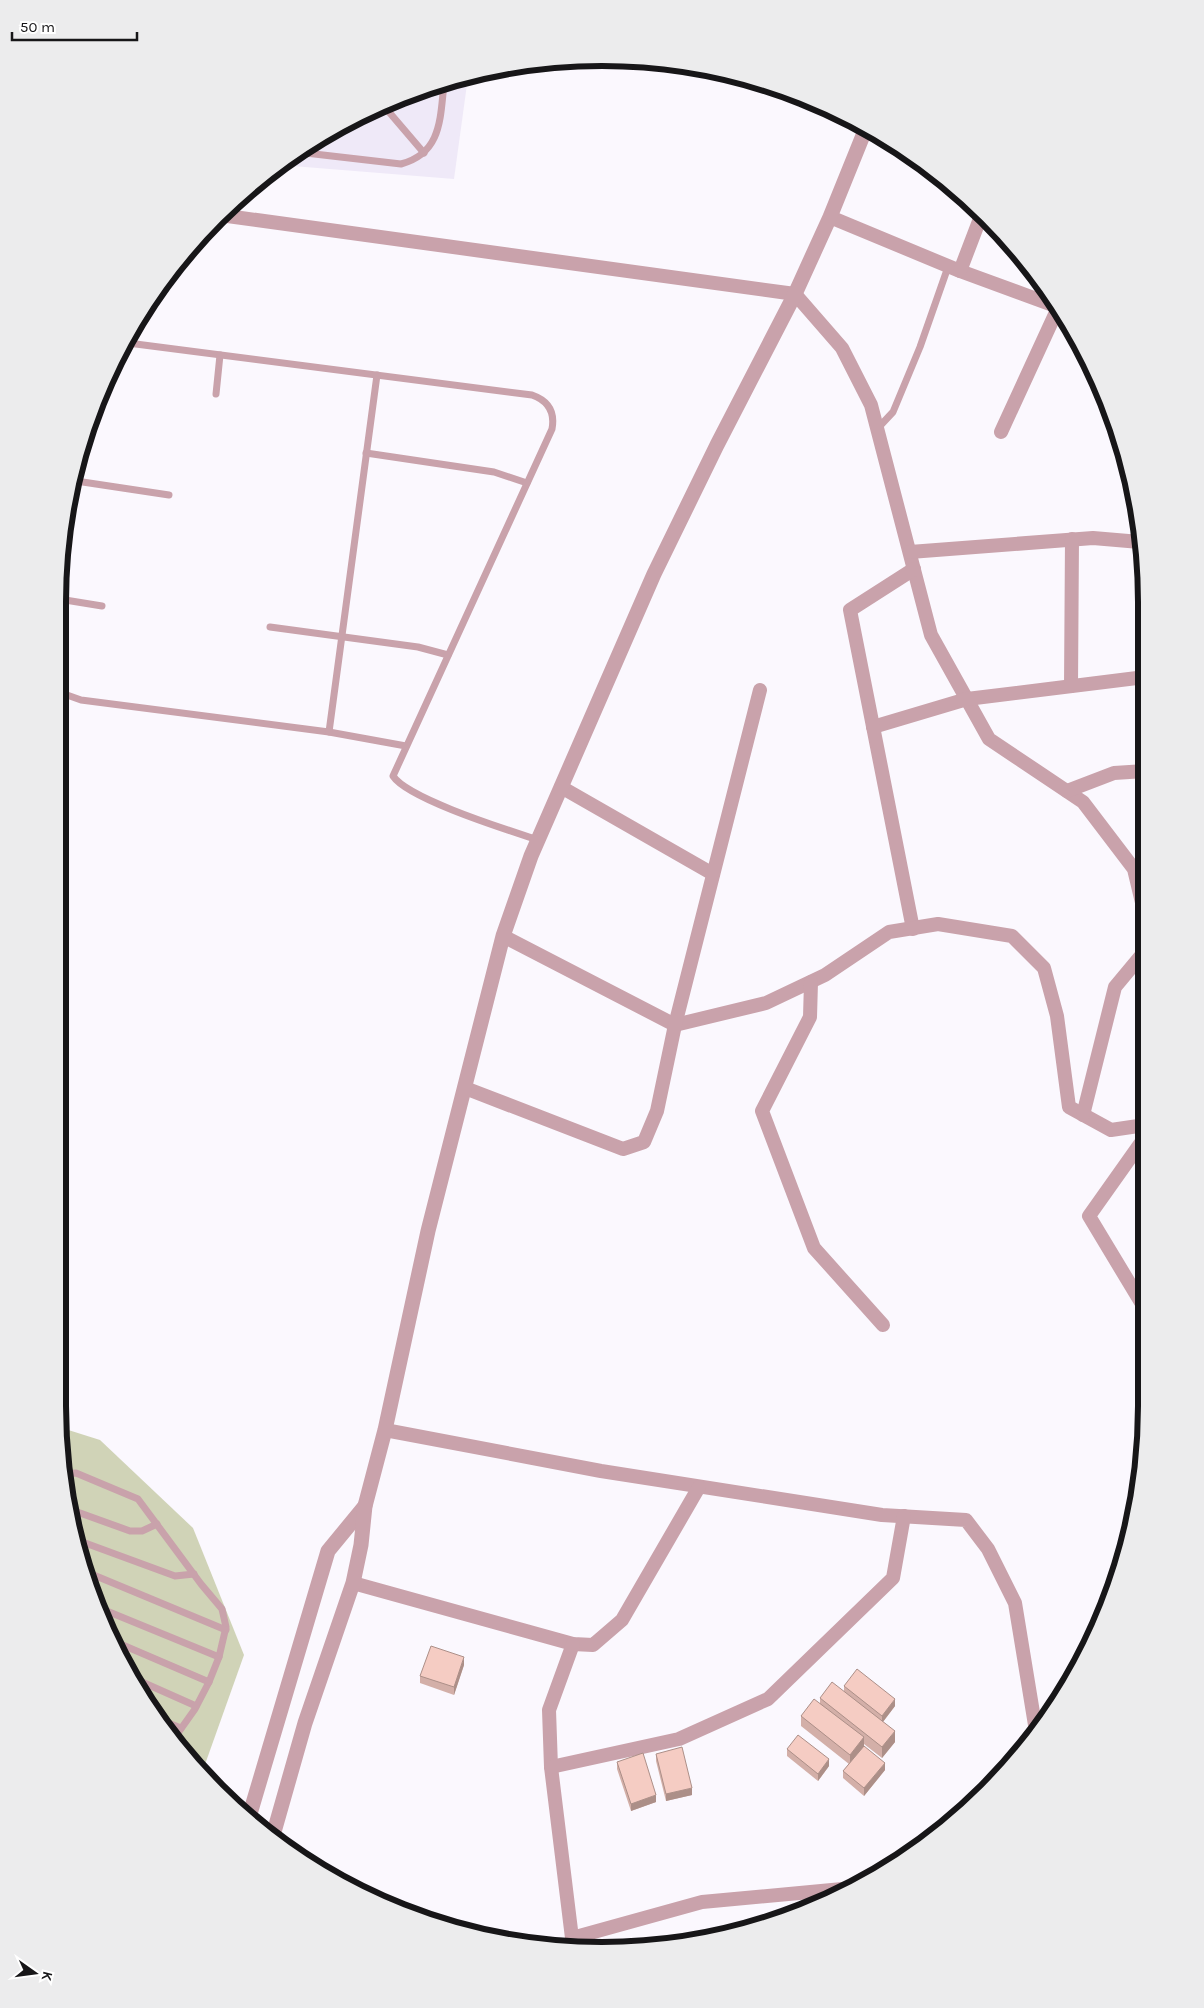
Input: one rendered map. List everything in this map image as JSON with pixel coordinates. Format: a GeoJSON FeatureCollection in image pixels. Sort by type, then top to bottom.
{"type":"FeatureCollection","features":[{"type":"Feature","properties":{"kind":"street"},"geometry":{"type":"LineString","coordinates":[[275,1830],[306,1723],[353,1583],[361,1545],[365,1506],[385,1430],[428,1231],[504,936],[538,840],[654,574],[717,445],[795,294],[830,217],[863,135]]}},
{"type":"Feature","properties":{"kind":"street"},"geometry":{"type":"LineString","coordinates":[[231,216],[795,294],[842,348],[871,405],[931,635],[989,739],[1083,802],[1138,866]]}},
{"type":"Feature","properties":{"kind":"street"},"geometry":{"type":"LineString","coordinates":[[830,217],[954,269],[1046,303]]}},
{"type":"Feature","properties":{"kind":"street"},"geometry":{"type":"LineString","coordinates":[[954,269],[979,221]]}},
{"type":"Feature","properties":{"kind":"street"},"geometry":{"type":"LineString","coordinates":[[1001,432],[1052,312]]}},
{"type":"Feature","properties":{"kind":"street"},"geometry":{"type":"LineString","coordinates":[[910,552],[1093,538],[1134,541]]}},
{"type":"Feature","properties":{"kind":"street"},"geometry":{"type":"LineString","coordinates":[[1071,686],[1072,539]]}},
{"type":"Feature","properties":{"kind":"street"},"geometry":{"type":"LineString","coordinates":[[913,929],[850,610],[914,569]]}},
{"type":"Feature","properties":{"kind":"street"},"geometry":{"type":"LineString","coordinates":[[873,727],[967,699],[1138,678]]}},
{"type":"Feature","properties":{"kind":"street"},"geometry":{"type":"LineString","coordinates":[[465,1088],[623,1149],[644,1142],[657,1111],[675,1025],[760,690]]}},
{"type":"Feature","properties":{"kind":"street"},"geometry":{"type":"LineString","coordinates":[[1067,791],[1114,773],[1138,771]]}},
{"type":"Feature","properties":{"kind":"street"},"geometry":{"type":"LineString","coordinates":[[561,787],[713,874]]}},
{"type":"Feature","properties":{"kind":"street"},"geometry":{"type":"LineString","coordinates":[[504,936],[675,1025],[766,1003],[826,975],[889,932],[938,924],[1012,936],[1044,968],[1057,1016],[1069,1107],[1111,1130],[1138,1127]]}},
{"type":"Feature","properties":{"kind":"street"},"geometry":{"type":"LineString","coordinates":[[1083,1115],[1115,987],[1138,959]]}},
{"type":"Feature","properties":{"kind":"street"},"geometry":{"type":"LineString","coordinates":[[811,982],[810,1017],[762,1111],[814,1248],[883,1325]]}},
{"type":"Feature","properties":{"kind":"street"},"geometry":{"type":"LineString","coordinates":[[1138,1147],[1089,1216],[1138,1297]]}},
{"type":"Feature","properties":{"kind":"street"},"geometry":{"type":"LineString","coordinates":[[385,1430],[601,1472],[882,1515],[966,1520],[988,1549],[1015,1603],[1034,1722]]}},
{"type":"Feature","properties":{"kind":"street"},"geometry":{"type":"LineString","coordinates":[[353,1583],[573,1644],[593,1646],[622,1620],[698,1487]]}},
{"type":"Feature","properties":{"kind":"street"},"geometry":{"type":"LineString","coordinates":[[252,1811],[328,1551],[365,1506]]}},
{"type":"Feature","properties":{"kind":"street"},"geometry":{"type":"LineString","coordinates":[[551,1767],[679,1739],[768,1700],[893,1578],[904,1516]]}},
{"type":"Feature","properties":{"kind":"street"},"geometry":{"type":"LineString","coordinates":[[573,1644],[549,1710],[551,1767],[572,1938],[702,1902],[830,1890]]}},
{"type":"Feature","properties":{"kind":"lane"},"geometry":{"type":"LineString","coordinates":[[310,153],[401,164],[409,162],[424,153],[433,141],[439,126],[443,91]]}},
{"type":"Feature","properties":{"kind":"lane"},"geometry":{"type":"LineString","coordinates":[[388,111],[424,153]]}},
{"type":"Feature","properties":{"kind":"lane"},"geometry":{"type":"LineString","coordinates":[[878,428],[893,412],[954,269]]}},
{"type":"Feature","properties":{"kind":"lane"},"geometry":{"type":"LineString","coordinates":[[133,344],[540,398],[550,408],[553,422],[552,429],[393,776],[398,784],[474,818],[538,840]]}},
{"type":"Feature","properties":{"kind":"lane"},"geometry":{"type":"LineString","coordinates":[[216,394],[220,355]]}},
{"type":"Feature","properties":{"kind":"lane"},"geometry":{"type":"LineString","coordinates":[[329,732],[377,375]]}},
{"type":"Feature","properties":{"kind":"lane"},"geometry":{"type":"LineString","coordinates":[[366,453],[494,472],[527,483]]}},
{"type":"Feature","properties":{"kind":"lane"},"geometry":{"type":"LineString","coordinates":[[81,482],[168,494]]}},
{"type":"Feature","properties":{"kind":"lane"},"geometry":{"type":"LineString","coordinates":[[66,600],[102,606]]}},
{"type":"Feature","properties":{"kind":"lane"},"geometry":{"type":"LineString","coordinates":[[270,627],[418,647],[448,655]]}},
{"type":"Feature","properties":{"kind":"lane"},"geometry":{"type":"LineString","coordinates":[[66,694],[81,700],[329,732],[406,746]]}},
{"type":"Feature","properties":{"kind":"lane"},"geometry":{"type":"LineString","coordinates":[[71,1473],[76,1473],[138,1499],[222,1609],[226,1621],[226,1630],[219,1657],[209,1682],[196,1706],[178,1733]]}},
{"type":"Feature","properties":{"kind":"lane"},"geometry":{"type":"LineString","coordinates":[[77,1512],[130,1531],[142,1531],[157,1524]]}},
{"type":"Feature","properties":{"kind":"lane"},"geometry":{"type":"LineString","coordinates":[[84,1543],[175,1576],[194,1574]]}},
{"type":"Feature","properties":{"kind":"lane"},"geometry":{"type":"LineString","coordinates":[[94,1575],[226,1630]]}},
{"type":"Feature","properties":{"kind":"lane"},"geometry":{"type":"LineString","coordinates":[[107,1611],[219,1657]]}},
{"type":"Feature","properties":{"kind":"lane"},"geometry":{"type":"LineString","coordinates":[[123,1645],[209,1682]]}},
{"type":"Feature","properties":{"kind":"lane"},"geometry":{"type":"LineString","coordinates":[[143,1683],[196,1706]]}},
{"type":"Feature","properties":{"kind":"lane"},"geometry":{"type":"LineString","coordinates":[[171,1724],[182,1728]]}},
{"type":"Feature","properties":{"kind":"shaded area"},"geometry":{"type":"Polygon","coordinates":[[[467,84],[454,179],[292,166],[334,138],[397,107],[467,84]]]}},
{"type":"Feature","properties":{"kind":"green space"},"geometry":{"type":"Polygon","coordinates":[[[67,1429],[100,1440],[193,1528],[244,1655],[205,1765],[157,1704],[138,1674],[107,1611],[85,1545],[77,1511],[71,1476],[67,1429]]]}},
{"type":"Feature","properties":{"kind":"building"},"geometry":{"type":"Polygon","coordinates":[[[431,1646],[464,1657],[454,1687],[420,1676],[431,1646]]]}},
{"type":"Feature","properties":{"kind":"building"},"geometry":{"type":"Polygon","coordinates":[[[857,1669],[895,1699],[882,1716],[844,1686],[857,1669]]]}},
{"type":"Feature","properties":{"kind":"building"},"geometry":{"type":"Polygon","coordinates":[[[832,1682],[895,1731],[882,1747],[820,1698],[832,1682]]]}},
{"type":"Feature","properties":{"kind":"building"},"geometry":{"type":"Polygon","coordinates":[[[814,1699],[864,1737],[850,1755],[801,1716],[814,1699]]]}},
{"type":"Feature","properties":{"kind":"building"},"geometry":{"type":"Polygon","coordinates":[[[798,1735],[829,1759],[818,1774],[787,1749],[798,1735]]]}},
{"type":"Feature","properties":{"kind":"building"},"geometry":{"type":"Polygon","coordinates":[[[864,1746],[885,1763],[864,1788],[843,1771],[864,1746]]]}},
{"type":"Feature","properties":{"kind":"building"},"geometry":{"type":"Polygon","coordinates":[[[682,1747],[692,1788],[666,1794],[656,1754],[682,1747]]]}},
{"type":"Feature","properties":{"kind":"building"},"geometry":{"type":"Polygon","coordinates":[[[643,1753],[656,1795],[631,1804],[617,1762],[643,1753]]]}}]}
